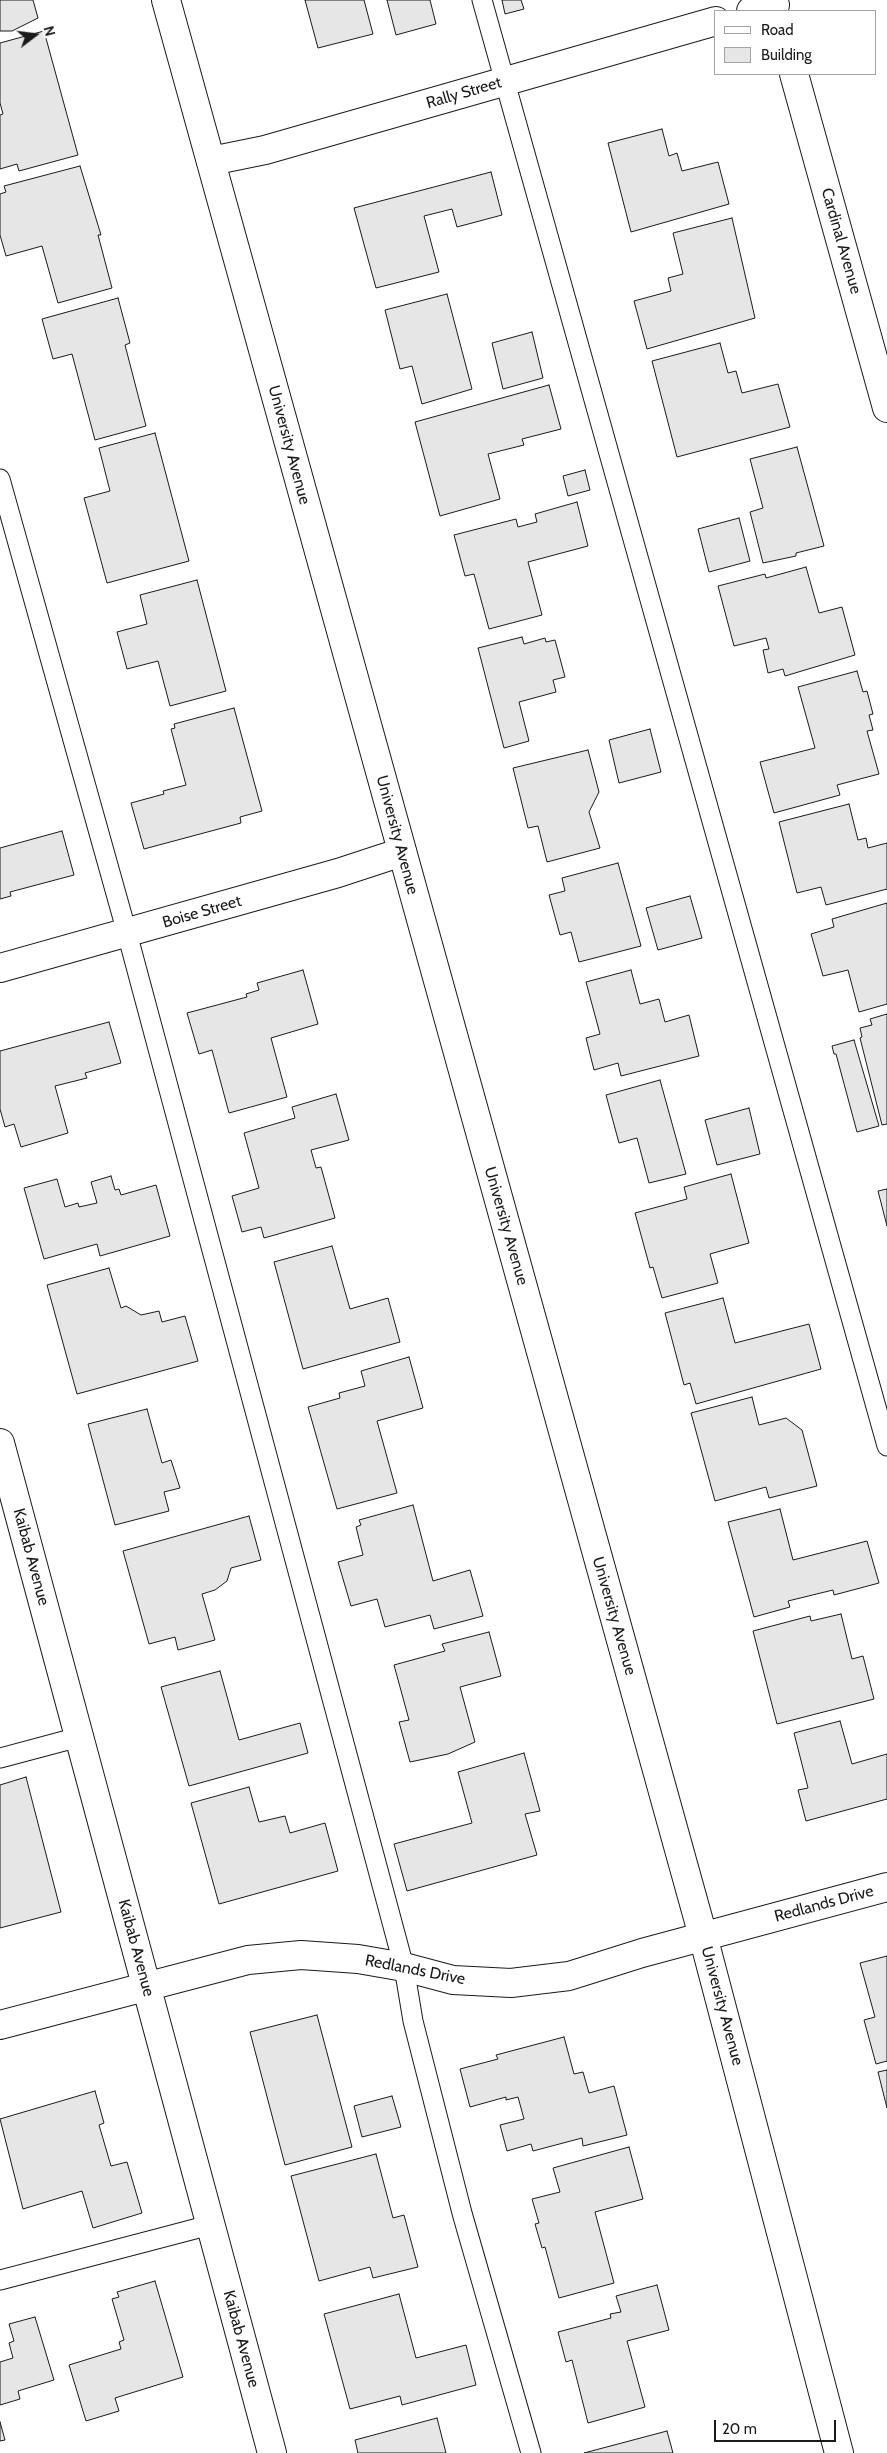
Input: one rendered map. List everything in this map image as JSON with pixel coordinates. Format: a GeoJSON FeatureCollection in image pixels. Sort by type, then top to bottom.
{"type":"FeatureCollection","features":[{"type":"Feature","properties":{"kind":"street","name":"University Avenue"},"geometry":{"type":"LineString","coordinates":[[166,0],[703,1936],[839,2453]]}},
{"type":"Feature","properties":{"kind":"street","name":"Rally Street"},"geometry":{"type":"LineString","coordinates":[[211,161],[264,150],[714,22]]}},
{"type":"Feature","properties":{"kind":"street","name":"Cardinal Avenue"},"geometry":{"type":"LineString","coordinates":[[794,75],[887,408]]}},
{"type":"Feature","properties":{"kind":"street","name":"Boise Street"},"geometry":{"type":"LineString","coordinates":[[0,968],[338,873],[402,852]]}},
{"type":"Feature","properties":{"kind":"street","name":"Kaibab Avenue"},"geometry":{"type":"LineString","coordinates":[[0,1444],[7,1499],[79,1737],[272,2453]]}},
{"type":"Feature","properties":{"kind":"street","name":"Redlands Drive"},"geometry":{"type":"LineString","coordinates":[[0,2025],[248,1960],[300,1955],[358,1959],[404,1967],[453,1980],[512,1983],[569,1976],[703,1936],[887,1887]]}},
{"type":"Feature","properties":{"kind":"lane"},"geometry":{"type":"LineString","coordinates":[[482,0],[887,1446]]}},
{"type":"Feature","properties":{"kind":"lane"},"geometry":{"type":"LineString","coordinates":[[0,479],[127,932],[404,1967],[413,2021],[462,2213],[531,2453]]}},
{"type":"Feature","properties":{"kind":"lane"},"geometry":{"type":"LineString","coordinates":[[0,1758],[79,1737]]}},
{"type":"Feature","properties":{"kind":"lane"},"geometry":{"type":"LineString","coordinates":[[0,2280],[210,2225]]}},
{"type":"Feature","properties":{"kind":"building"},"geometry":{"type":"Polygon","coordinates":[[[0,0],[33,0],[38,18],[12,31],[0,31],[0,0]]]}},
{"type":"Feature","properties":{"kind":"building"},"geometry":{"type":"Polygon","coordinates":[[[305,0],[364,0],[373,34],[318,48],[305,0]]]}},
{"type":"Feature","properties":{"kind":"building"},"geometry":{"type":"Polygon","coordinates":[[[387,0],[430,0],[436,24],[396,35],[387,0]]]}},
{"type":"Feature","properties":{"kind":"building"},"geometry":{"type":"Polygon","coordinates":[[[502,0],[521,0],[524,9],[505,14],[502,0]]]}},
{"type":"Feature","properties":{"kind":"building"},"geometry":{"type":"Polygon","coordinates":[[[44,31],[78,155],[19,171],[17,164],[0,169],[0,115],[3,114],[0,103],[0,43],[44,31]]]}},
{"type":"Feature","properties":{"kind":"building"},"geometry":{"type":"Polygon","coordinates":[[[662,129],[669,156],[677,153],[682,171],[718,162],[729,204],[631,232],[608,143],[662,129]]]}},
{"type":"Feature","properties":{"kind":"building"},"geometry":{"type":"Polygon","coordinates":[[[80,166],[101,235],[98,235],[112,288],[58,303],[42,246],[6,256],[0,235],[0,194],[6,192],[4,186],[80,166]]]}},
{"type":"Feature","properties":{"kind":"building"},"geometry":{"type":"Polygon","coordinates":[[[491,172],[502,215],[457,227],[452,209],[424,216],[439,272],[376,288],[354,208],[491,172]]]}},
{"type":"Feature","properties":{"kind":"building"},"geometry":{"type":"Polygon","coordinates":[[[732,218],[755,318],[647,349],[634,301],[671,291],[668,278],[683,274],[673,233],[732,218]]]}},
{"type":"Feature","properties":{"kind":"building"},"geometry":{"type":"Polygon","coordinates":[[[447,294],[472,389],[422,404],[412,366],[400,369],[385,310],[447,294]]]}},
{"type":"Feature","properties":{"kind":"building"},"geometry":{"type":"Polygon","coordinates":[[[118,298],[130,343],[125,345],[146,426],[95,440],[72,354],[53,359],[42,319],[118,298]]]}},
{"type":"Feature","properties":{"kind":"building"},"geometry":{"type":"Polygon","coordinates":[[[532,332],[543,378],[503,389],[492,343],[532,332]]]}},
{"type":"Feature","properties":{"kind":"building"},"geometry":{"type":"Polygon","coordinates":[[[720,343],[728,373],[736,371],[742,393],[778,384],[790,427],[677,457],[652,361],[720,343]]]}},
{"type":"Feature","properties":{"kind":"building"},"geometry":{"type":"Polygon","coordinates":[[[549,385],[561,429],[522,439],[524,445],[488,454],[500,499],[440,516],[415,422],[549,385]]]}},
{"type":"Feature","properties":{"kind":"building"},"geometry":{"type":"Polygon","coordinates":[[[155,433],[189,561],[107,583],[84,498],[110,491],[99,448],[155,433]]]}},
{"type":"Feature","properties":{"kind":"building"},"geometry":{"type":"Polygon","coordinates":[[[797,447],[824,546],[796,553],[796,556],[763,563],[750,512],[763,508],[750,459],[797,447]]]}},
{"type":"Feature","properties":{"kind":"building"},"geometry":{"type":"Polygon","coordinates":[[[585,470],[590,490],[568,496],[563,476],[585,470]]]}},
{"type":"Feature","properties":{"kind":"building"},"geometry":{"type":"Polygon","coordinates":[[[577,502],[588,546],[528,562],[542,615],[489,629],[474,574],[465,576],[454,535],[516,519],[518,527],[537,522],[535,514],[577,502]]]}},
{"type":"Feature","properties":{"kind":"building"},"geometry":{"type":"Polygon","coordinates":[[[739,518],[750,561],[709,572],[698,529],[739,518]]]}},
{"type":"Feature","properties":{"kind":"building"},"geometry":{"type":"Polygon","coordinates":[[[806,567],[819,613],[842,607],[855,655],[785,676],[783,669],[768,673],[763,650],[769,649],[766,638],[734,646],[718,586],[765,574],[766,578],[806,567]]]}},
{"type":"Feature","properties":{"kind":"building"},"geometry":{"type":"Polygon","coordinates":[[[197,580],[226,691],[170,706],[158,661],[127,669],[117,632],[147,624],[140,595],[197,580]]]}},
{"type":"Feature","properties":{"kind":"building"},"geometry":{"type":"Polygon","coordinates":[[[522,637],[524,644],[545,638],[546,642],[555,640],[565,677],[553,680],[556,692],[519,702],[529,741],[504,748],[478,648],[522,637]]]}},
{"type":"Feature","properties":{"kind":"building"},"geometry":{"type":"Polygon","coordinates":[[[857,671],[863,692],[867,691],[873,714],[869,715],[873,730],[867,731],[879,774],[837,785],[840,795],[774,813],[760,762],[815,748],[798,687],[857,671]]]}},
{"type":"Feature","properties":{"kind":"building"},"geometry":{"type":"Polygon","coordinates":[[[234,708],[262,811],[240,817],[241,823],[144,849],[131,803],[164,794],[163,791],[186,785],[171,729],[175,728],[174,724],[234,708]]]}},
{"type":"Feature","properties":{"kind":"building"},"geometry":{"type":"Polygon","coordinates":[[[650,729],[661,772],[619,783],[609,740],[650,729]]]}},
{"type":"Feature","properties":{"kind":"building"},"geometry":{"type":"Polygon","coordinates":[[[588,750],[599,792],[589,812],[600,848],[547,862],[538,826],[528,828],[513,768],[588,750]]]}},
{"type":"Feature","properties":{"kind":"building"},"geometry":{"type":"Polygon","coordinates":[[[849,804],[858,840],[866,838],[868,848],[887,843],[887,889],[826,905],[821,887],[797,893],[779,822],[849,804]]]}},
{"type":"Feature","properties":{"kind":"building"},"geometry":{"type":"Polygon","coordinates":[[[62,831],[74,875],[10,892],[11,896],[0,899],[0,848],[62,831]]]}},
{"type":"Feature","properties":{"kind":"building"},"geometry":{"type":"Polygon","coordinates":[[[618,863],[641,946],[579,962],[571,932],[560,935],[549,895],[565,891],[562,878],[618,863]]]}},
{"type":"Feature","properties":{"kind":"building"},"geometry":{"type":"Polygon","coordinates":[[[690,896],[702,938],[658,950],[646,908],[690,896]]]}},
{"type":"Feature","properties":{"kind":"building"},"geometry":{"type":"Polygon","coordinates":[[[887,903],[887,1004],[859,1012],[848,970],[823,976],[811,934],[834,927],[832,919],[887,903]]]}},
{"type":"Feature","properties":{"kind":"building"},"geometry":{"type":"Polygon","coordinates":[[[303,970],[318,1024],[271,1038],[287,1097],[229,1113],[212,1050],[199,1054],[187,1013],[247,997],[246,994],[259,990],[257,983],[303,970]]]}},
{"type":"Feature","properties":{"kind":"building"},"geometry":{"type":"Polygon","coordinates":[[[631,970],[640,1004],[659,999],[665,1022],[689,1015],[699,1056],[621,1076],[618,1063],[594,1070],[586,1038],[600,1034],[586,982],[631,970]]]}},
{"type":"Feature","properties":{"kind":"building"},"geometry":{"type":"Polygon","coordinates":[[[887,1014],[887,1124],[882,1125],[860,1038],[862,1037],[860,1028],[872,1025],[870,1019],[887,1014]]]}},
{"type":"Feature","properties":{"kind":"building"},"geometry":{"type":"Polygon","coordinates":[[[109,1022],[121,1063],[85,1073],[87,1078],[55,1086],[68,1133],[21,1147],[14,1124],[5,1127],[0,1109],[0,1051],[109,1022]]]}},
{"type":"Feature","properties":{"kind":"building"},"geometry":{"type":"Polygon","coordinates":[[[854,1040],[879,1126],[857,1132],[836,1054],[834,1054],[832,1046],[854,1040]]]}},
{"type":"Feature","properties":{"kind":"building"},"geometry":{"type":"Polygon","coordinates":[[[660,1080],[686,1174],[649,1183],[637,1138],[619,1143],[606,1095],[660,1080]]]}},
{"type":"Feature","properties":{"kind":"building"},"geometry":{"type":"Polygon","coordinates":[[[336,1094],[349,1140],[311,1150],[316,1168],[321,1167],[335,1218],[264,1238],[261,1227],[242,1232],[232,1196],[259,1188],[244,1133],[295,1118],[292,1107],[336,1094]]]}},
{"type":"Feature","properties":{"kind":"building"},"geometry":{"type":"Polygon","coordinates":[[[749,1108],[760,1154],[717,1165],[705,1120],[749,1108]]]}},
{"type":"Feature","properties":{"kind":"building"},"geometry":{"type":"Polygon","coordinates":[[[731,1174],[749,1243],[710,1254],[718,1283],[662,1298],[653,1267],[650,1268],[635,1213],[687,1199],[684,1187],[731,1174]]]}},
{"type":"Feature","properties":{"kind":"building"},"geometry":{"type":"Polygon","coordinates":[[[111,1176],[115,1190],[119,1189],[121,1195],[156,1185],[170,1236],[100,1256],[97,1244],[44,1259],[24,1188],[57,1179],[65,1207],[78,1203],[79,1207],[97,1203],[91,1182],[111,1176]]]}},
{"type":"Feature","properties":{"kind":"building"},"geometry":{"type":"Polygon","coordinates":[[[887,1189],[887,1226],[878,1191],[887,1189]]]}},
{"type":"Feature","properties":{"kind":"building"},"geometry":{"type":"Polygon","coordinates":[[[332,1246],[350,1309],[388,1298],[400,1342],[303,1369],[274,1262],[332,1246]]]}},
{"type":"Feature","properties":{"kind":"building"},"geometry":{"type":"Polygon","coordinates":[[[109,1268],[121,1308],[126,1306],[141,1315],[159,1311],[162,1322],[185,1316],[198,1361],[77,1394],[47,1285],[109,1268]]]}},
{"type":"Feature","properties":{"kind":"building"},"geometry":{"type":"Polygon","coordinates":[[[723,1298],[735,1343],[809,1324],[821,1369],[696,1404],[690,1383],[684,1385],[665,1313],[723,1298]]]}},
{"type":"Feature","properties":{"kind":"building"},"geometry":{"type":"Polygon","coordinates":[[[409,1357],[423,1408],[377,1421],[397,1493],[337,1509],[308,1407],[340,1398],[339,1393],[365,1386],[361,1371],[409,1357]]]}},
{"type":"Feature","properties":{"kind":"building"},"geometry":{"type":"Polygon","coordinates":[[[752,1397],[759,1425],[786,1418],[802,1430],[817,1486],[769,1498],[766,1487],[715,1501],[691,1413],[752,1397]]]}},
{"type":"Feature","properties":{"kind":"building"},"geometry":{"type":"Polygon","coordinates":[[[147,1409],[162,1463],[171,1460],[180,1488],[164,1492],[169,1511],[115,1525],[88,1424],[147,1409]]]}},
{"type":"Feature","properties":{"kind":"building"},"geometry":{"type":"Polygon","coordinates":[[[413,1505],[433,1581],[470,1570],[483,1616],[434,1629],[430,1615],[385,1627],[377,1599],[351,1606],[338,1562],[363,1555],[356,1527],[361,1525],[359,1520],[413,1505]]]}},
{"type":"Feature","properties":{"kind":"building"},"geometry":{"type":"Polygon","coordinates":[[[780,1509],[793,1560],[867,1541],[879,1583],[834,1595],[833,1590],[788,1601],[790,1607],[754,1617],[728,1522],[780,1509]]]}},
{"type":"Feature","properties":{"kind":"building"},"geometry":{"type":"Polygon","coordinates":[[[249,1516],[261,1560],[231,1568],[227,1581],[215,1590],[202,1594],[215,1640],[178,1650],[175,1637],[149,1644],[123,1551],[249,1516]]]}},
{"type":"Feature","properties":{"kind":"building"},"geometry":{"type":"Polygon","coordinates":[[[841,1614],[852,1659],[863,1656],[874,1699],[777,1724],[753,1631],[810,1616],[811,1621],[841,1614]]]}},
{"type":"Feature","properties":{"kind":"building"},"geometry":{"type":"Polygon","coordinates":[[[489,1632],[501,1676],[460,1687],[475,1742],[448,1754],[410,1762],[399,1722],[409,1720],[394,1665],[445,1651],[442,1644],[489,1632]]]}},
{"type":"Feature","properties":{"kind":"building"},"geometry":{"type":"Polygon","coordinates":[[[220,1671],[239,1740],[300,1723],[308,1753],[189,1786],[161,1687],[220,1671]]]}},
{"type":"Feature","properties":{"kind":"building"},"geometry":{"type":"Polygon","coordinates":[[[840,1721],[852,1764],[887,1754],[887,1799],[806,1821],[798,1790],[808,1788],[794,1733],[840,1721]]]}},
{"type":"Feature","properties":{"kind":"building"},"geometry":{"type":"Polygon","coordinates":[[[524,1753],[540,1811],[525,1814],[537,1855],[407,1891],[394,1844],[472,1823],[458,1772],[524,1753]]]}},
{"type":"Feature","properties":{"kind":"building"},"geometry":{"type":"Polygon","coordinates":[[[26,1777],[61,1912],[0,1928],[0,1785],[26,1777]]]}},
{"type":"Feature","properties":{"kind":"building"},"geometry":{"type":"Polygon","coordinates":[[[249,1787],[259,1822],[285,1816],[290,1833],[325,1823],[338,1871],[219,1904],[191,1803],[249,1787]]]}},
{"type":"Feature","properties":{"kind":"building"},"geometry":{"type":"Polygon","coordinates":[[[887,1956],[887,2061],[876,2064],[864,2020],[875,2017],[860,1963],[887,1956]]]}},
{"type":"Feature","properties":{"kind":"building"},"geometry":{"type":"Polygon","coordinates":[[[317,2015],[352,2147],[285,2165],[250,2032],[317,2015]]]}},
{"type":"Feature","properties":{"kind":"building"},"geometry":{"type":"Polygon","coordinates":[[[564,2037],[574,2074],[583,2072],[589,2093],[614,2086],[627,2135],[583,2146],[582,2138],[533,2151],[531,2144],[507,2151],[500,2125],[524,2119],[518,2097],[506,2100],[506,2097],[470,2107],[460,2069],[498,2059],[496,2055],[564,2037]]]}},
{"type":"Feature","properties":{"kind":"building"},"geometry":{"type":"Polygon","coordinates":[[[887,2070],[887,2108],[878,2072],[887,2070]]]}},
{"type":"Feature","properties":{"kind":"building"},"geometry":{"type":"Polygon","coordinates":[[[95,2091],[104,2123],[99,2125],[111,2166],[127,2162],[142,2213],[93,2228],[82,2191],[23,2209],[0,2119],[95,2091]]]}},
{"type":"Feature","properties":{"kind":"building"},"geometry":{"type":"Polygon","coordinates":[[[392,2096],[401,2127],[362,2137],[354,2106],[392,2096]]]}},
{"type":"Feature","properties":{"kind":"building"},"geometry":{"type":"Polygon","coordinates":[[[629,2147],[643,2199],[595,2212],[614,2283],[559,2298],[545,2247],[542,2248],[535,2224],[539,2223],[532,2199],[560,2192],[553,2168],[629,2147]]]}},
{"type":"Feature","properties":{"kind":"building"},"geometry":{"type":"Polygon","coordinates":[[[376,2154],[393,2218],[404,2215],[418,2267],[373,2278],[370,2267],[319,2281],[291,2176],[376,2154]]]}},
{"type":"Feature","properties":{"kind":"building"},"geometry":{"type":"Polygon","coordinates":[[[155,2281],[183,2377],[115,2398],[119,2411],[86,2421],[69,2365],[121,2349],[119,2342],[124,2340],[112,2299],[119,2297],[117,2292],[155,2281]]]}},
{"type":"Feature","properties":{"kind":"building"},"geometry":{"type":"Polygon","coordinates":[[[657,2285],[669,2330],[627,2341],[645,2407],[588,2423],[572,2360],[566,2362],[558,2332],[611,2318],[610,2314],[621,2312],[616,2296],[657,2285]]]}},
{"type":"Feature","properties":{"kind":"building"},"geometry":{"type":"Polygon","coordinates":[[[399,2294],[416,2358],[466,2345],[476,2385],[402,2405],[400,2396],[350,2409],[324,2314],[399,2294]]]}},
{"type":"Feature","properties":{"kind":"building"},"geometry":{"type":"Polygon","coordinates":[[[35,2317],[54,2380],[18,2391],[20,2399],[0,2405],[0,2362],[13,2358],[9,2343],[14,2341],[9,2324],[35,2317]]]}},
{"type":"Feature","properties":{"kind":"building"},"geometry":{"type":"Polygon","coordinates":[[[437,2418],[446,2453],[358,2453],[355,2440],[437,2418]]]}},
{"type":"Feature","properties":{"kind":"building"},"geometry":{"type":"Polygon","coordinates":[[[0,2422],[5,2440],[0,2441],[0,2422]]]}},
{"type":"Feature","properties":{"kind":"building"},"geometry":{"type":"Polygon","coordinates":[[[667,2431],[673,2453],[584,2453],[667,2431]]]}}]}
